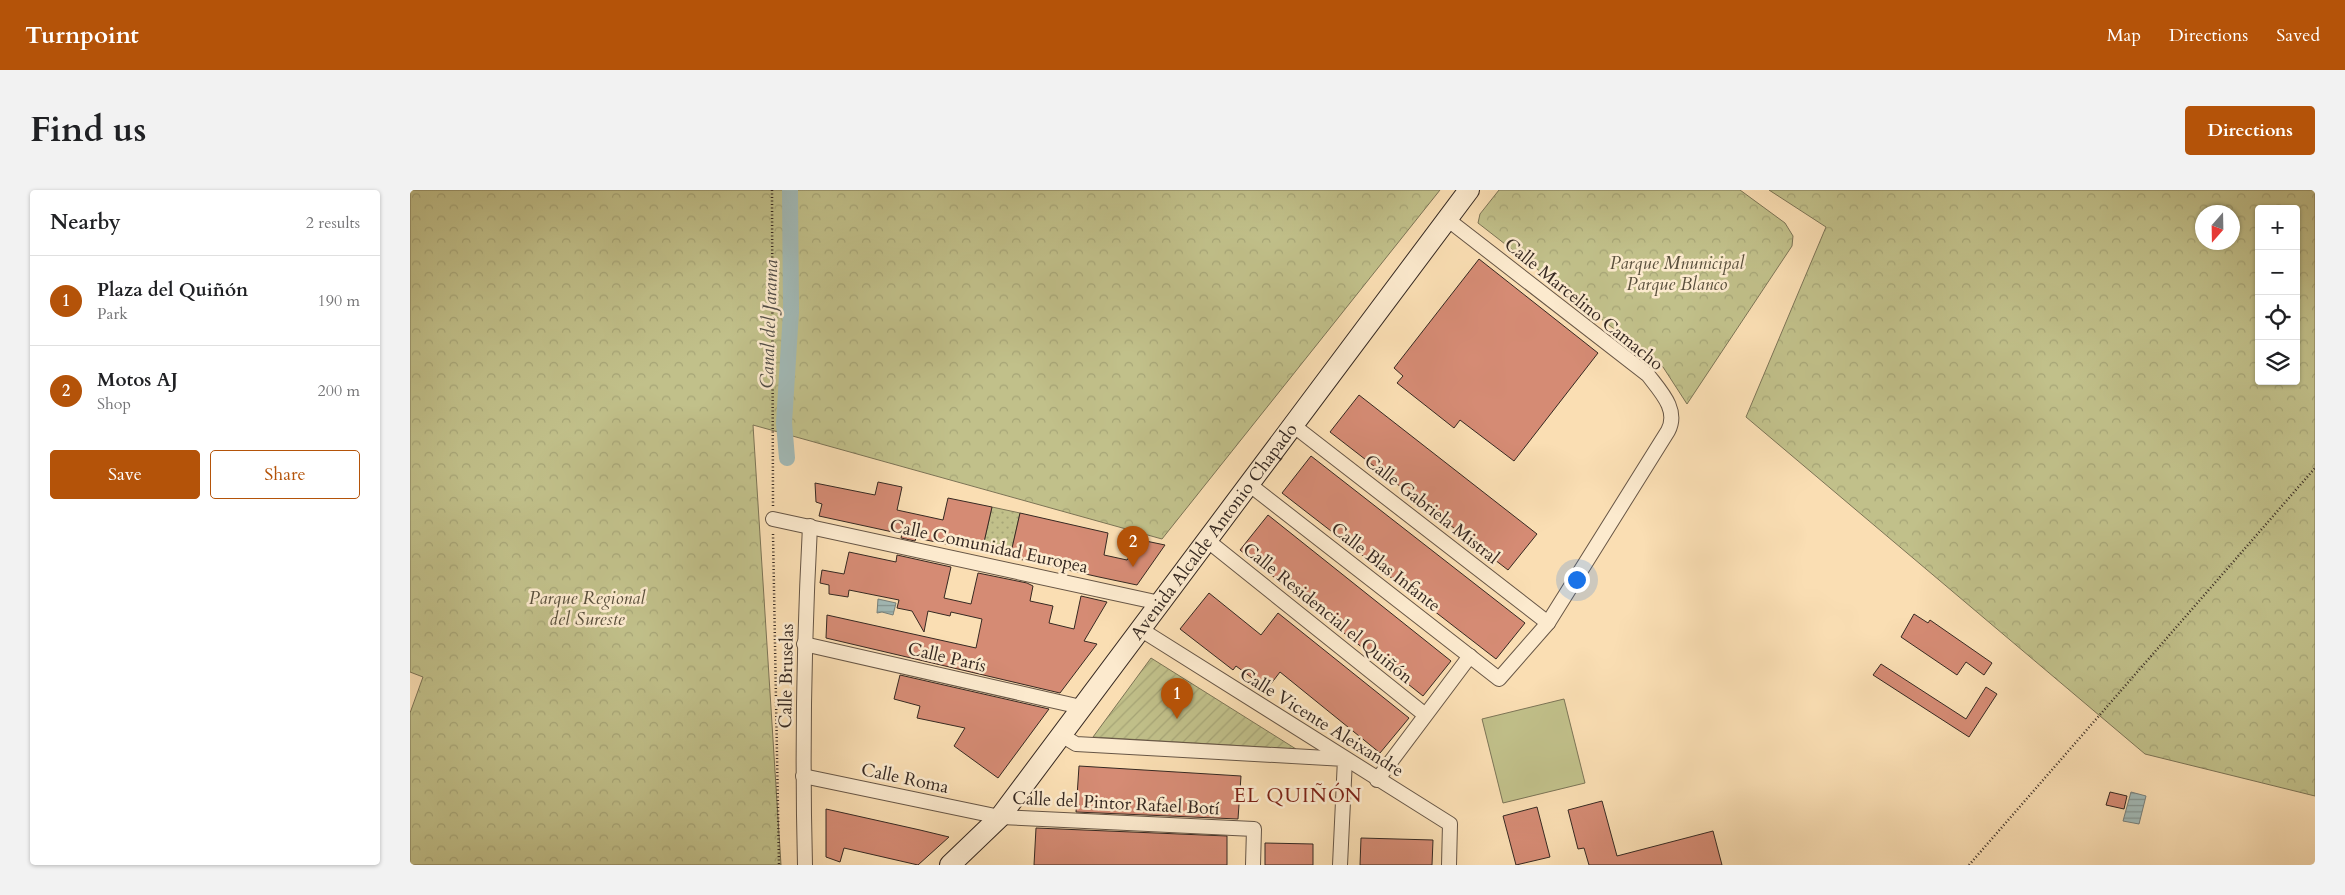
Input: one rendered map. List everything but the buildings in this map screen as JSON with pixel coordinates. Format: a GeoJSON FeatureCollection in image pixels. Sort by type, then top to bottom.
{"type":"FeatureCollection","features":[{"type":"Feature","properties":{"kind":"main road","name":"Avenida Alcalde Antonio Chapado"},"geometry":{"type":"LineString","coordinates":[[950,865],[1000,817],[1469,190]]}},
{"type":"Feature","properties":{"kind":"street","name":"Calle Marcelino Camacho"},"geometry":{"type":"LineString","coordinates":[[1447,219],[1648,375],[1671,410],[1673,421],[1548,622],[1499,679]]}},
{"type":"Feature","properties":{"kind":"street","name":"Calle Gabriela Mistral"},"geometry":{"type":"LineString","coordinates":[[1294,426],[1548,622]]}},
{"type":"Feature","properties":{"kind":"street","name":"Calle Blas Infante"},"geometry":{"type":"LineString","coordinates":[[1250,485],[1499,679]]}},
{"type":"Feature","properties":{"kind":"street"},"geometry":{"type":"LineString","coordinates":[[773,519],[810,526]]}},
{"type":"Feature","properties":{"kind":"street","name":"Calle Comunidad Europea"},"geometry":{"type":"LineString","coordinates":[[810,526],[1160,603]]}},
{"type":"Feature","properties":{"kind":"street","name":"Calle Bruselas"},"geometry":{"type":"LineString","coordinates":[[805,865],[803,776],[804,644],[810,526]]}},
{"type":"Feature","properties":{"kind":"street","name":"Calle Residencial el Quiñón"},"geometry":{"type":"LineString","coordinates":[[1208,540],[1424,714]]}},
{"type":"Feature","properties":{"kind":"street","name":"Calle Vicente Aleixandre"},"geometry":{"type":"LineString","coordinates":[[1140,628],[1345,760],[1450,824],[1449,865]]}},
{"type":"Feature","properties":{"kind":"street","name":"Calle París"},"geometry":{"type":"LineString","coordinates":[[804,644],[1081,707]]}},
{"type":"Feature","properties":{"kind":"street"},"geometry":{"type":"LineString","coordinates":[[1377,780],[1424,714],[1470,656]]}},
{"type":"Feature","properties":{"kind":"street"},"geometry":{"type":"LineString","coordinates":[[1061,735],[1076,744],[1345,760],[1340,865]]}},
{"type":"Feature","properties":{"kind":"street","name":"Calle Roma"},"geometry":{"type":"LineString","coordinates":[[803,776],[1000,817]]}},
{"type":"Feature","properties":{"kind":"street","name":"Calle del Pintor Rafael Botí"},"geometry":{"type":"LineString","coordinates":[[1000,817],[1254,829],[1253,865]]}},
{"type":"Feature","properties":{"kind":"path"},"geometry":{"type":"LineString","coordinates":[[1969,865],[2315,468]]}},
{"type":"Feature","properties":{"kind":"green space","name":"Parque Regional del Sureste"},"geometry":{"type":"Polygon","coordinates":[[[410,190],[1440,190],[1162,539],[753,425],[781,865],[410,865],[410,713],[423,677],[410,672],[410,190]]]}},
{"type":"Feature","properties":{"kind":"green space","name":"Parque Mnunicipal Parque Blanco"},"geometry":{"type":"Polygon","coordinates":[[[1499,190],[1740,190],[1785,223],[1793,236],[1792,246],[1687,404],[1663,367],[1478,223],[1480,214],[1499,190]]]}},
{"type":"Feature","properties":{"kind":"green space"},"geometry":{"type":"Polygon","coordinates":[[[1769,190],[2315,190],[2315,796],[2145,754],[1746,417],[1826,227],[1769,190]]]}},
{"type":"Feature","properties":{"kind":"green space"},"geometry":{"type":"Polygon","coordinates":[[[992,507],[1020,513],[1010,558],[982,551],[992,507]]]}},
{"type":"Feature","properties":{"kind":"green space"},"geometry":{"type":"Polygon","coordinates":[[[1151,658],[1296,749],[1093,737],[1151,658]]]}},
{"type":"Feature","properties":{"kind":"green space"},"geometry":{"type":"Polygon","coordinates":[[[1564,699],[1585,783],[1503,803],[1482,719],[1564,699]]]}},
{"type":"Feature","properties":{"kind":"water"},"geometry":{"type":"Polygon","coordinates":[[[878,599],[896,603],[893,615],[882,612],[877,613],[878,599]]]}},
{"type":"Feature","properties":{"kind":"water"},"geometry":{"type":"Polygon","coordinates":[[[2131,792],[2146,796],[2139,824],[2123,821],[2131,792]]]}},
{"type":"Feature","properties":{"kind":"waterway","name":"Canal del Jarama"},"geometry":{"type":"LineString","coordinates":[[787,458],[784,423],[791,312],[790,190]]}},
{"type":"Feature","properties":{"kind":"place","name":"Motos AJ"},"geometry":{"type":"Point","coordinates":[1133,567]}},
{"type":"Feature","properties":{"kind":"place","name":"Plaza del Quiñón"},"geometry":{"type":"Point","coordinates":[1177,719]}},
{"type":"Feature","properties":{"kind":"district","name":"EL QUIÑÓN"},"geometry":{"type":"Point","coordinates":[1298,795]}}]}
